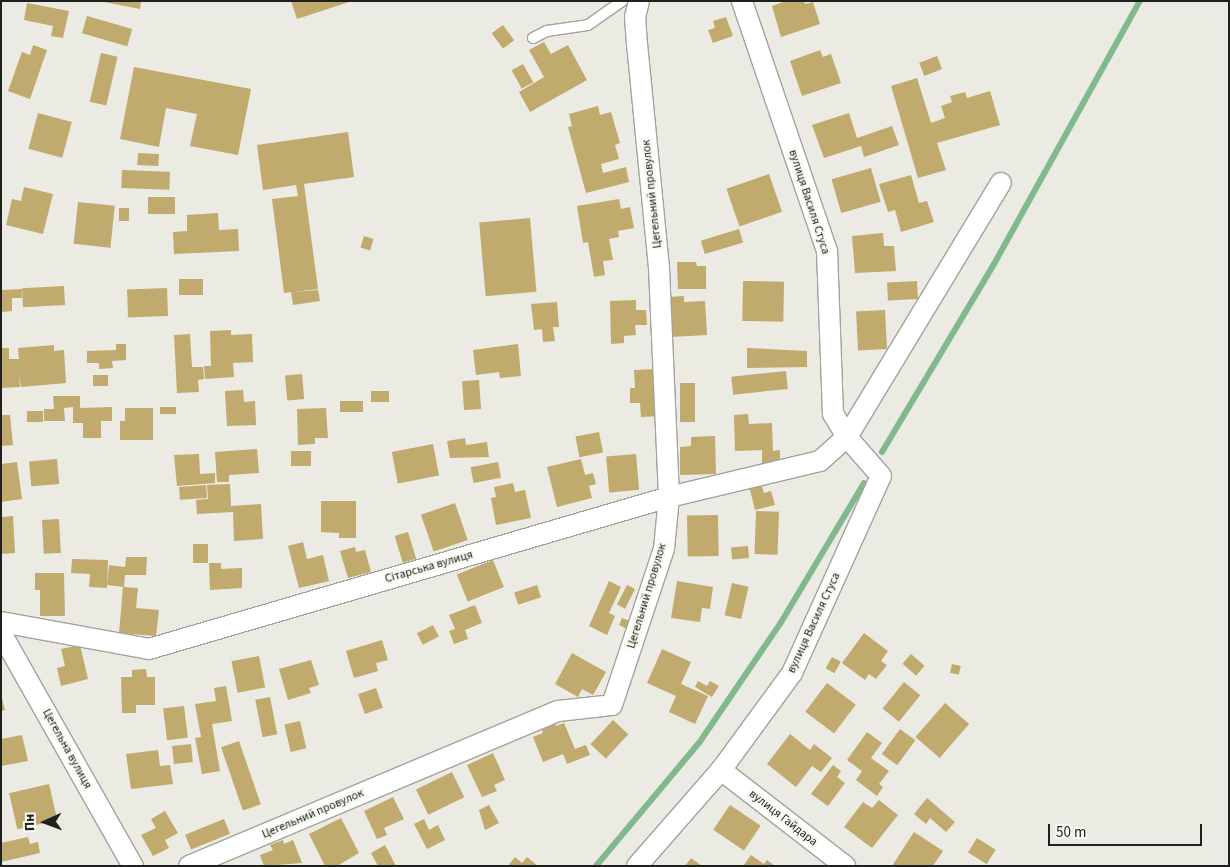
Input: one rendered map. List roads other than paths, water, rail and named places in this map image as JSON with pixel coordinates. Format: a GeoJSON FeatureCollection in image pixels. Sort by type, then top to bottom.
{"type":"FeatureCollection","features":[{"type":"Feature","properties":{"kind":"street","name":"Цегельний провулок"},"geometry":{"type":"LineString","coordinates":[[189,866],[558,712],[612,705],[664,549],[669,497],[660,268],[635,17],[639,1]]}},
{"type":"Feature","properties":{"kind":"street","name":"вулиця Василя Стуса"},"geometry":{"type":"LineString","coordinates":[[637,866],[721,770],[792,673],[881,476],[847,437],[833,414],[827,252],[742,1]]}},
{"type":"Feature","properties":{"kind":"street"},"geometry":{"type":"LineString","coordinates":[[847,437],[1001,183]]}},
{"type":"Feature","properties":{"kind":"street","name":"Сітарська вулиця"},"geometry":{"type":"LineString","coordinates":[[1,622],[149,649],[669,497],[820,461],[847,437]]}},
{"type":"Feature","properties":{"kind":"street","name":"Цегельна вулиця"},"geometry":{"type":"LineString","coordinates":[[1,633],[133,866]]}},
{"type":"Feature","properties":{"kind":"street","name":"вулиця Гайдара"},"geometry":{"type":"LineString","coordinates":[[721,770],[845,866]]}},
{"type":"Feature","properties":{"kind":"lane"},"geometry":{"type":"LineString","coordinates":[[534,38],[547,31],[588,25],[622,1]]}},
{"type":"Feature","properties":{"kind":"waterway"},"geometry":{"type":"LineString","coordinates":[[882,452],[994,264],[1140,1]]}},
{"type":"Feature","properties":{"kind":"waterway"},"geometry":{"type":"LineString","coordinates":[[596,866],[699,743],[780,624],[864,483]]}}]}
